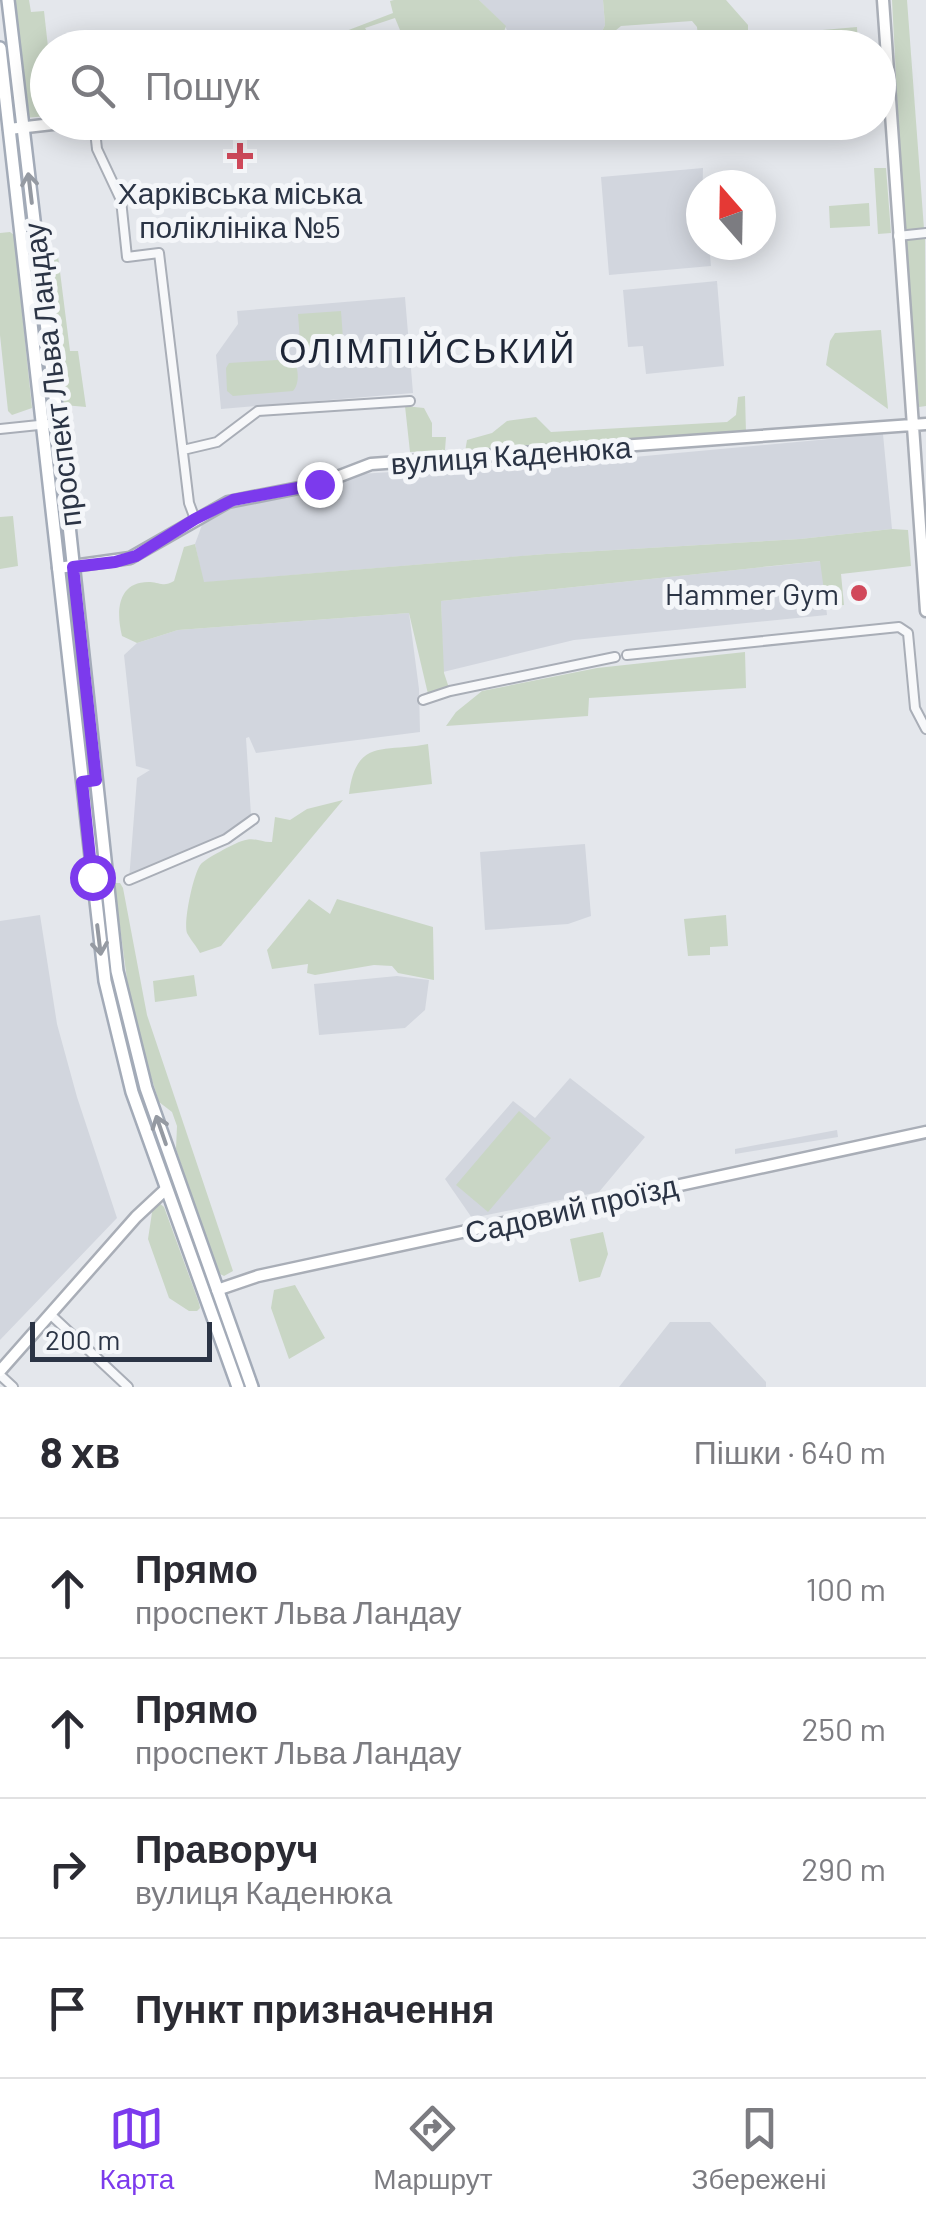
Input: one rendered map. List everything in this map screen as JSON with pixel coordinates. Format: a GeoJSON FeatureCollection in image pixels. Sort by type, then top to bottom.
{"type":"FeatureCollection","features":[{"type":"Feature","properties":{"kind":"main road","name":"проспект Льва Ландау"},"geometry":{"type":"LineString","coordinates":[[8,0],[123,1000],[146,1088],[180,1184],[238,1387]]}},
{"type":"Feature","properties":{"kind":"main road","name":"проспект Льва Ландау"},"geometry":{"type":"LineString","coordinates":[[0,48],[108,998],[132,1092],[166,1189],[217,1290],[252,1387]]}},
{"type":"Feature","properties":{"kind":"main road"},"geometry":{"type":"LineString","coordinates":[[11,151],[25,149]]}},
{"type":"Feature","properties":{"kind":"main road"},"geometry":{"type":"LineString","coordinates":[[82,782],[96,780]]}},
{"type":"Feature","properties":{"kind":"main road"},"geometry":{"type":"LineString","coordinates":[[166,1189],[180,1184]]}},
{"type":"Feature","properties":{"kind":"street"},"geometry":{"type":"LineString","coordinates":[[883,0],[883,30]]}},
{"type":"Feature","properties":{"kind":"street"},"geometry":{"type":"LineString","coordinates":[[9,129],[30,126]]}},
{"type":"Feature","properties":{"kind":"street"},"geometry":{"type":"LineString","coordinates":[[96,140],[121,200],[127,258],[159,254],[189,503],[195,519]]}},
{"type":"Feature","properties":{"kind":"street"},"geometry":{"type":"LineString","coordinates":[[889,140],[926,611]]}},
{"type":"Feature","properties":{"kind":"street"},"geometry":{"type":"LineString","coordinates":[[898,236],[926,233]]}},
{"type":"Feature","properties":{"kind":"street"},"geometry":{"type":"LineString","coordinates":[[183,450],[218,442],[258,411],[410,401]]}},
{"type":"Feature","properties":{"kind":"street"},"geometry":{"type":"LineString","coordinates":[[0,429],[58,424]]}},
{"type":"Feature","properties":{"kind":"street","name":"вулиця Каденюка"},"geometry":{"type":"LineString","coordinates":[[58,568],[130,558],[233,500],[319,484],[375,463],[926,424]]}},
{"type":"Feature","properties":{"kind":"street"},"geometry":{"type":"LineString","coordinates":[[627,655],[899,627],[908,634],[915,708],[926,729]]}},
{"type":"Feature","properties":{"kind":"street"},"geometry":{"type":"LineString","coordinates":[[423,700],[616,656]]}},
{"type":"Feature","properties":{"kind":"street"},"geometry":{"type":"LineString","coordinates":[[128,880],[226,840],[254,819]]}},
{"type":"Feature","properties":{"kind":"street","name":"Садовий проїзд"},"geometry":{"type":"LineString","coordinates":[[217,1290],[258,1276],[926,1132]]}},
{"type":"Feature","properties":{"kind":"street"},"geometry":{"type":"LineString","coordinates":[[13,1387],[0,1373],[114,1241],[166,1189]]}},
{"type":"Feature","properties":{"kind":"street"},"geometry":{"type":"LineString","coordinates":[[52,1314],[128,1387]]}},
{"type":"Feature","properties":{"kind":"shaded area"},"geometry":{"type":"Polygon","coordinates":[[[479,0],[603,0],[603,30],[507,30],[479,0]]]}},
{"type":"Feature","properties":{"kind":"shaded area"},"geometry":{"type":"Polygon","coordinates":[[[703,168],[686,170],[686,260],[710,260],[711,266],[609,275],[601,177],[703,168]]]}},
{"type":"Feature","properties":{"kind":"shaded area"},"geometry":{"type":"Polygon","coordinates":[[[717,281],[724,366],[646,374],[643,346],[628,347],[623,290],[717,281]]]}},
{"type":"Feature","properties":{"kind":"shaded area"},"geometry":{"type":"Polygon","coordinates":[[[405,297],[413,393],[221,409],[216,355],[238,324],[237,311],[405,297]]]}},
{"type":"Feature","properties":{"kind":"shaded area"},"geometry":{"type":"Polygon","coordinates":[[[883,434],[892,529],[210,582],[203,582],[195,544],[206,514],[223,511],[246,497],[359,474],[634,457],[883,434]]]}},
{"type":"Feature","properties":{"kind":"shaded area"},"geometry":{"type":"Polygon","coordinates":[[[821,561],[827,615],[574,640],[443,672],[441,601],[821,561]]]}},
{"type":"Feature","properties":{"kind":"shaded area"},"geometry":{"type":"Polygon","coordinates":[[[409,613],[420,732],[256,753],[249,737],[246,738],[251,815],[222,837],[153,865],[129,880],[137,778],[150,770],[136,766],[124,655],[137,643],[178,630],[409,613]]]}},
{"type":"Feature","properties":{"kind":"shaded area"},"geometry":{"type":"Polygon","coordinates":[[[585,844],[591,916],[568,924],[485,930],[480,852],[585,844]]]}},
{"type":"Feature","properties":{"kind":"shaded area"},"geometry":{"type":"Polygon","coordinates":[[[40,915],[57,1024],[117,1218],[0,1340],[0,921],[40,915]]]}},
{"type":"Feature","properties":{"kind":"shaded area"},"geometry":{"type":"Polygon","coordinates":[[[397,976],[429,980],[425,1010],[405,1028],[319,1035],[314,984],[397,976]]]}},
{"type":"Feature","properties":{"kind":"shaded area"},"geometry":{"type":"Polygon","coordinates":[[[570,1078],[645,1137],[599,1192],[472,1218],[445,1179],[513,1101],[535,1118],[570,1078]]]}},
{"type":"Feature","properties":{"kind":"shaded area"},"geometry":{"type":"Polygon","coordinates":[[[837,1130],[838,1137],[735,1154],[735,1149],[837,1130]]]}},
{"type":"Feature","properties":{"kind":"shaded area"},"geometry":{"type":"Polygon","coordinates":[[[670,1322],[710,1322],[766,1382],[766,1387],[619,1387],[670,1322]]]}},
{"type":"Feature","properties":{"kind":"green space"},"geometry":{"type":"Polygon","coordinates":[[[11,0],[29,0],[31,12],[44,11],[46,30],[30,30],[30,118],[25,118],[11,0]]]}},
{"type":"Feature","properties":{"kind":"green space"},"geometry":{"type":"Polygon","coordinates":[[[479,0],[506,26],[505,30],[400,30],[395,18],[366,30],[349,30],[393,13],[390,1],[479,0]]]}},
{"type":"Feature","properties":{"kind":"green space"},"geometry":{"type":"Polygon","coordinates":[[[603,0],[726,0],[748,30],[697,30],[692,21],[621,26],[616,30],[603,30],[603,0]]]}},
{"type":"Feature","properties":{"kind":"green space"},"geometry":{"type":"Polygon","coordinates":[[[892,0],[907,0],[924,229],[904,230],[892,0]]]}},
{"type":"Feature","properties":{"kind":"green space"},"geometry":{"type":"Polygon","coordinates":[[[874,168],[886,168],[891,233],[878,234],[874,168]]]}},
{"type":"Feature","properties":{"kind":"green space"},"geometry":{"type":"Polygon","coordinates":[[[869,203],[870,226],[830,228],[829,206],[869,203]]]}},
{"type":"Feature","properties":{"kind":"green space"},"geometry":{"type":"Polygon","coordinates":[[[0,233],[14,235],[32,408],[12,415],[8,411],[0,335],[0,233]]]}},
{"type":"Feature","properties":{"kind":"green space"},"geometry":{"type":"Polygon","coordinates":[[[925,238],[926,406],[919,407],[906,239],[925,238]]]}},
{"type":"Feature","properties":{"kind":"green space"},"geometry":{"type":"Polygon","coordinates":[[[57,248],[70,351],[78,351],[86,407],[64,405],[45,249],[57,248]]]}},
{"type":"Feature","properties":{"kind":"green space"},"geometry":{"type":"Polygon","coordinates":[[[341,311],[344,352],[301,355],[298,314],[341,311]]]}},
{"type":"Feature","properties":{"kind":"green space"},"geometry":{"type":"Polygon","coordinates":[[[881,330],[888,409],[826,365],[835,333],[881,330]]]}},
{"type":"Feature","properties":{"kind":"green space"},"geometry":{"type":"Polygon","coordinates":[[[292,359],[298,375],[293,391],[233,396],[227,391],[229,363],[292,359]]]}},
{"type":"Feature","properties":{"kind":"green space"},"geometry":{"type":"Polygon","coordinates":[[[745,396],[746,433],[465,452],[467,440],[492,433],[507,421],[536,417],[551,432],[727,422],[736,415],[738,397],[745,396]]]}},
{"type":"Feature","properties":{"kind":"green space"},"geometry":{"type":"Polygon","coordinates":[[[405,406],[424,408],[432,423],[432,437],[446,437],[445,450],[410,452],[405,406]]]}},
{"type":"Feature","properties":{"kind":"green space"},"geometry":{"type":"Polygon","coordinates":[[[13,516],[18,566],[0,569],[0,517],[13,516]]]}},
{"type":"Feature","properties":{"kind":"green space"},"geometry":{"type":"Polygon","coordinates":[[[908,530],[911,566],[841,574],[844,605],[826,606],[820,561],[441,601],[444,673],[450,691],[428,694],[409,613],[178,630],[137,643],[122,636],[120,627],[125,592],[139,583],[174,581],[184,547],[195,544],[204,582],[908,530]]]}},
{"type":"Feature","properties":{"kind":"green space"},"geometry":{"type":"Polygon","coordinates":[[[745,652],[746,688],[589,698],[588,716],[446,726],[456,712],[482,691],[597,668],[745,652]]]}},
{"type":"Feature","properties":{"kind":"green space"},"geometry":{"type":"Polygon","coordinates":[[[428,744],[432,784],[349,794],[358,763],[366,756],[375,751],[428,744]]]}},
{"type":"Feature","properties":{"kind":"green space"},"geometry":{"type":"Polygon","coordinates":[[[343,800],[221,946],[200,953],[186,927],[192,886],[201,864],[242,841],[272,842],[275,817],[290,820],[307,809],[343,800]]]}},
{"type":"Feature","properties":{"kind":"green space"},"geometry":{"type":"Polygon","coordinates":[[[114,883],[123,888],[147,1015],[233,1271],[224,1276],[218,1273],[176,1149],[177,1126],[172,1112],[159,1102],[132,1016],[114,883]]]}},
{"type":"Feature","properties":{"kind":"green space"},"geometry":{"type":"Polygon","coordinates":[[[309,899],[330,914],[337,899],[433,927],[434,980],[398,973],[392,966],[374,965],[315,975],[307,973],[308,964],[272,969],[267,950],[309,899]]]}},
{"type":"Feature","properties":{"kind":"green space"},"geometry":{"type":"Polygon","coordinates":[[[726,915],[728,946],[710,947],[710,955],[688,956],[684,919],[726,915]]]}},
{"type":"Feature","properties":{"kind":"green space"},"geometry":{"type":"Polygon","coordinates":[[[194,975],[197,996],[155,1002],[153,981],[194,975]]]}},
{"type":"Feature","properties":{"kind":"green space"},"geometry":{"type":"Polygon","coordinates":[[[519,1111],[551,1138],[488,1212],[456,1185],[519,1111]]]}},
{"type":"Feature","properties":{"kind":"green space"},"geometry":{"type":"Polygon","coordinates":[[[159,1203],[164,1207],[199,1303],[197,1311],[189,1311],[169,1298],[148,1239],[153,1206],[159,1203]]]}},
{"type":"Feature","properties":{"kind":"green space"},"geometry":{"type":"Polygon","coordinates":[[[603,1232],[608,1254],[600,1277],[579,1282],[570,1239],[603,1232]]]}},
{"type":"Feature","properties":{"kind":"green space"},"geometry":{"type":"Polygon","coordinates":[[[295,1285],[325,1338],[289,1359],[271,1308],[274,1290],[295,1285]]]}},
{"type":"Feature","properties":{"kind":"place","name":"Харківська міська поліклініка №5"},"geometry":{"type":"Point","coordinates":[240,156]}},
{"type":"Feature","properties":{"kind":"place","name":"Hammer Gym"},"geometry":{"type":"Point","coordinates":[859,593]}},
{"type":"Feature","properties":{"kind":"district","name":"ОЛІМПІЙСЬКИЙ"},"geometry":{"type":"Point","coordinates":[428,349]}},
{"type":"Feature","properties":{"kind":"route"},"geometry":{"type":"LineString","coordinates":[[92,877],[82,782],[96,780],[73,567],[136,556],[233,500],[319,484]]}}]}
